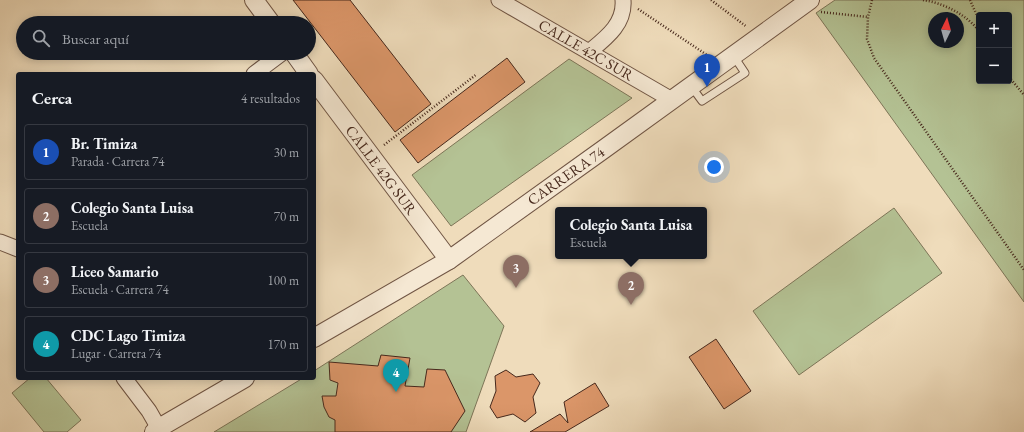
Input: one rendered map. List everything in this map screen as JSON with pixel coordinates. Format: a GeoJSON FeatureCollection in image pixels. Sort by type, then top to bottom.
{"type":"FeatureCollection","features":[{"type":"Feature","properties":{"kind":"street"},"geometry":{"type":"LineString","coordinates":[[254,0],[266,16]]}},
{"type":"Feature","properties":{"kind":"street","name":"CALLE 42C SUR"},"geometry":{"type":"LineString","coordinates":[[499,0],[672,100]]}},
{"type":"Feature","properties":{"kind":"street"},"geometry":{"type":"LineString","coordinates":[[589,52],[607,38],[616,26],[622,14],[624,0]]}},
{"type":"Feature","properties":{"kind":"street","name":"CARRERA 74"},"geometry":{"type":"LineString","coordinates":[[316,337],[449,260],[760,36],[812,6]]}},
{"type":"Feature","properties":{"kind":"street"},"geometry":{"type":"LineString","coordinates":[[257,72],[273,60]]}},
{"type":"Feature","properties":{"kind":"street"},"geometry":{"type":"LineString","coordinates":[[299,60],[308,72]]}},
{"type":"Feature","properties":{"kind":"street","name":"CALLE 42G SUR"},"geometry":{"type":"LineString","coordinates":[[316,83],[449,260]]}},
{"type":"Feature","properties":{"kind":"street"},"geometry":{"type":"LineString","coordinates":[[0,242],[16,247]]}},
{"type":"Feature","properties":{"kind":"street"},"geometry":{"type":"LineString","coordinates":[[126,380],[149,411],[158,431],[243,380]]}},
{"type":"Feature","properties":{"kind":"lane"},"geometry":{"type":"LineString","coordinates":[[691,86],[702,101],[745,73],[727,60]]}},
{"type":"Feature","properties":{"kind":"path"},"geometry":{"type":"LineString","coordinates":[[624,0],[727,60]]}},
{"type":"Feature","properties":{"kind":"path"},"geometry":{"type":"LineString","coordinates":[[710,0],[760,36]]}},
{"type":"Feature","properties":{"kind":"path"},"geometry":{"type":"LineString","coordinates":[[872,0],[868,17],[867,39],[874,58],[1024,270]]}},
{"type":"Feature","properties":{"kind":"path"},"geometry":{"type":"LineString","coordinates":[[923,0],[951,9],[976,28]]}},
{"type":"Feature","properties":{"kind":"path"},"geometry":{"type":"LineString","coordinates":[[970,0],[976,13]]}},
{"type":"Feature","properties":{"kind":"path"},"geometry":{"type":"LineString","coordinates":[[812,6],[868,17]]}},
{"type":"Feature","properties":{"kind":"path"},"geometry":{"type":"LineString","coordinates":[[370,155],[477,74]]}},
{"type":"Feature","properties":{"kind":"path"},"geometry":{"type":"LineString","coordinates":[[1012,81],[1024,95]]}},
{"type":"Feature","properties":{"kind":"green space"},"geometry":{"type":"Polygon","coordinates":[[[835,0],[1024,0],[1024,302],[816,13],[835,0]]]}},
{"type":"Feature","properties":{"kind":"green space"},"geometry":{"type":"Polygon","coordinates":[[[569,59],[632,98],[451,226],[412,175],[569,59]]]}},
{"type":"Feature","properties":{"kind":"green space"},"geometry":{"type":"Polygon","coordinates":[[[894,208],[942,273],[799,375],[753,311],[894,208]]]}},
{"type":"Feature","properties":{"kind":"green space"},"geometry":{"type":"Polygon","coordinates":[[[463,275],[504,326],[466,432],[214,432],[300,380],[316,380],[316,370],[463,275]]]}},
{"type":"Feature","properties":{"kind":"green space"},"geometry":{"type":"Polygon","coordinates":[[[28,380],[48,380],[81,420],[67,432],[44,432],[12,393],[28,380]]]}},
{"type":"Feature","properties":{"kind":"building"},"geometry":{"type":"Polygon","coordinates":[[[293,0],[350,0],[431,104],[395,132],[316,30],[316,16],[305,16],[293,0]]]}},
{"type":"Feature","properties":{"kind":"building"},"geometry":{"type":"Polygon","coordinates":[[[507,58],[525,82],[418,163],[400,140],[507,58]]]}},
{"type":"Feature","properties":{"kind":"building"},"geometry":{"type":"Polygon","coordinates":[[[716,339],[751,391],[724,409],[689,357],[716,339]]]}},
{"type":"Feature","properties":{"kind":"building"},"geometry":{"type":"Polygon","coordinates":[[[381,355],[410,358],[405,386],[424,387],[427,369],[445,370],[465,411],[451,432],[335,432],[335,420],[329,417],[324,407],[322,396],[336,396],[338,383],[330,380],[329,362],[378,366],[381,355]]]}},
{"type":"Feature","properties":{"kind":"building"},"geometry":{"type":"Polygon","coordinates":[[[506,370],[516,377],[533,374],[540,383],[533,397],[536,413],[525,422],[513,414],[497,418],[490,407],[496,391],[495,376],[506,370]]]}},
{"type":"Feature","properties":{"kind":"building"},"geometry":{"type":"Polygon","coordinates":[[[595,383],[609,406],[565,432],[530,432],[560,414],[568,423],[564,402],[595,383]]]}},
{"type":"Feature","properties":{"kind":"place","name":"Br. Timiza"},"geometry":{"type":"Point","coordinates":[707,87]}},
{"type":"Feature","properties":{"kind":"place","name":"Liceo Samario"},"geometry":{"type":"Point","coordinates":[516,288]}},
{"type":"Feature","properties":{"kind":"place","name":"Colegio Santa Luisa"},"geometry":{"type":"Point","coordinates":[631,305]}},
{"type":"Feature","properties":{"kind":"place","name":"CDC Lago Timiza"},"geometry":{"type":"Point","coordinates":[396,392]}}]}
